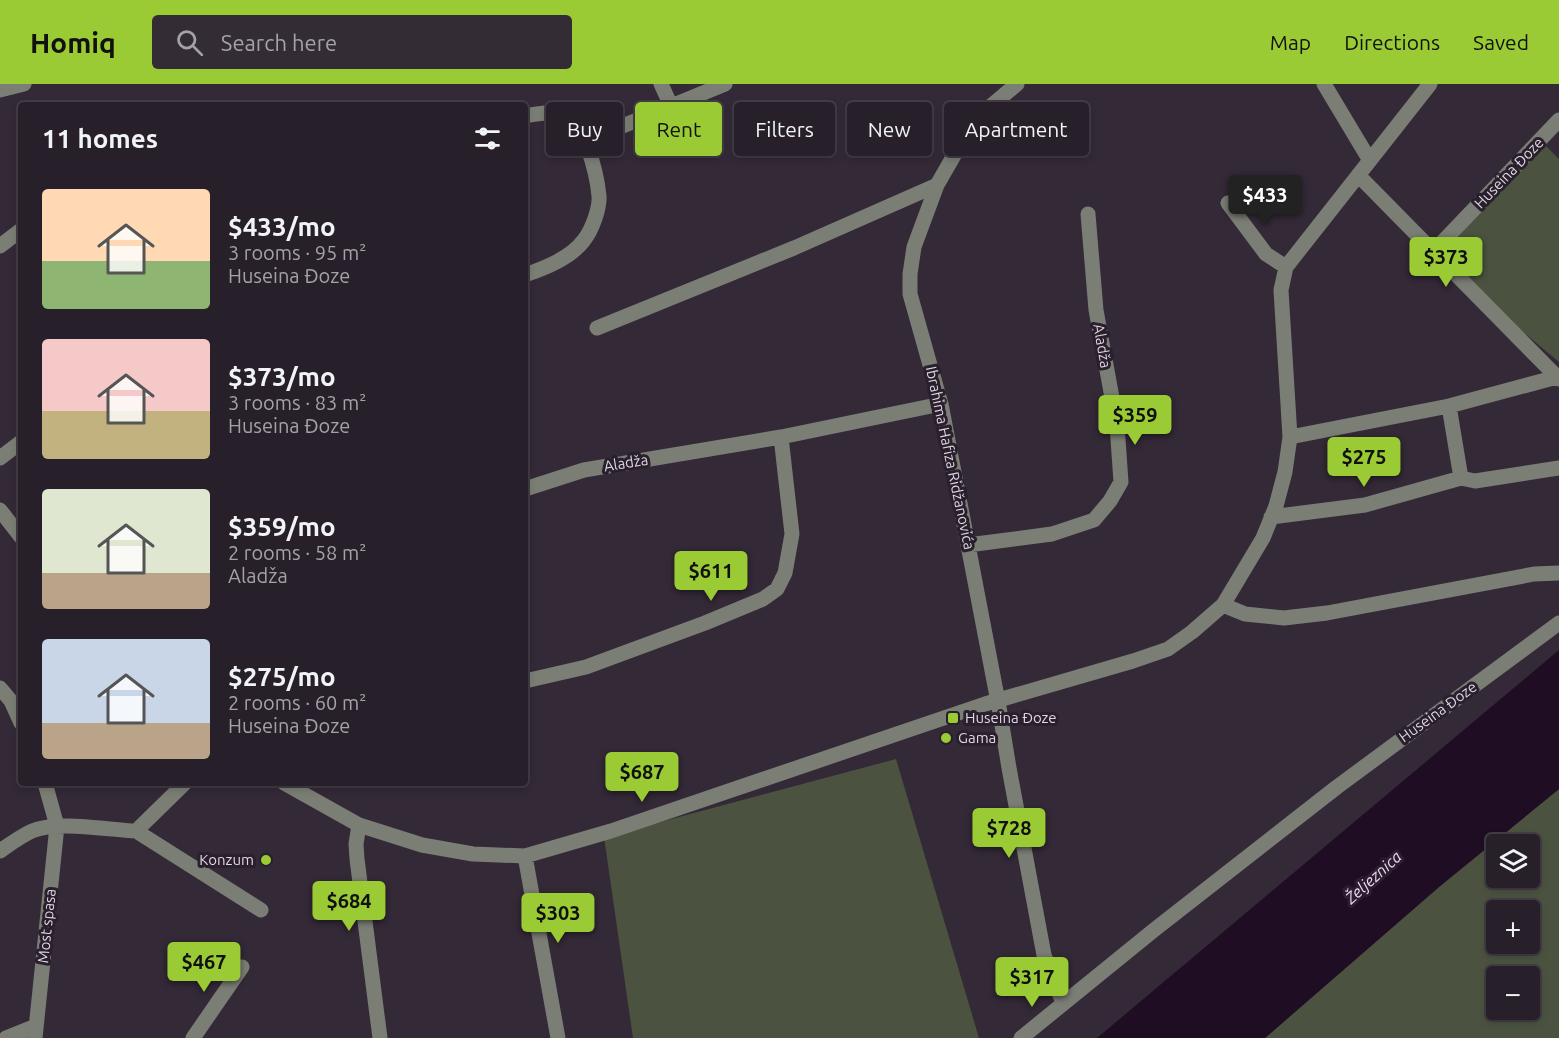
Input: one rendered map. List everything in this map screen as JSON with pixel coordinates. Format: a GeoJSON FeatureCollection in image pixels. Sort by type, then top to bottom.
{"type":"FeatureCollection","features":[{"type":"Feature","properties":{"kind":"street"},"geometry":{"type":"LineString","coordinates":[[0,90],[24,84]]}},
{"type":"Feature","properties":{"kind":"street"},"geometry":{"type":"LineString","coordinates":[[661,84],[669,102]]}},
{"type":"Feature","properties":{"kind":"street"},"geometry":{"type":"LineString","coordinates":[[681,102],[725,84]]}},
{"type":"Feature","properties":{"kind":"street","name":"Ibrahima Hafiza Ridžanovića"},"geometry":{"type":"LineString","coordinates":[[997,700],[941,404],[910,294],[910,274],[915,247],[938,185],[964,138],[999,89],[1017,84]]}},
{"type":"Feature","properties":{"kind":"street"},"geometry":{"type":"LineString","coordinates":[[1324,84],[1369,159]]}},
{"type":"Feature","properties":{"kind":"street"},"geometry":{"type":"LineString","coordinates":[[289,786],[358,825],[422,845],[473,854],[525,856],[611,831],[997,700],[1168,649],[1223,605],[1263,538],[1285,472],[1290,437],[1281,290],[1286,267],[1430,84]]}},
{"type":"Feature","properties":{"kind":"street"},"geometry":{"type":"LineString","coordinates":[[528,116],[546,115]]}},
{"type":"Feature","properties":{"kind":"street","name":"Huseina Đoze"},"geometry":{"type":"LineString","coordinates":[[1433,252],[1559,120]]}},
{"type":"Feature","properties":{"kind":"street"},"geometry":{"type":"LineString","coordinates":[[528,274],[556,264],[584,240],[593,221],[599,198],[589,156]]}},
{"type":"Feature","properties":{"kind":"street"},"geometry":{"type":"LineString","coordinates":[[1358,175],[1558,378]]}},
{"type":"Feature","properties":{"kind":"street"},"geometry":{"type":"LineString","coordinates":[[597,328],[794,248],[938,185]]}},
{"type":"Feature","properties":{"kind":"street"},"geometry":{"type":"LineString","coordinates":[[1228,203],[1266,254],[1286,267]]}},
{"type":"Feature","properties":{"kind":"street","name":"Aladža"},"geometry":{"type":"LineString","coordinates":[[968,545],[1052,534],[1094,520],[1110,501],[1121,482],[1117,425],[1096,310],[1088,214]]}},
{"type":"Feature","properties":{"kind":"street"},"geometry":{"type":"LineString","coordinates":[[0,246],[18,232]]}},
{"type":"Feature","properties":{"kind":"street"},"geometry":{"type":"LineString","coordinates":[[1290,437],[1449,406],[1558,378]]}},
{"type":"Feature","properties":{"kind":"street","name":"Aladža"},"geometry":{"type":"LineString","coordinates":[[528,488],[584,470],[781,437],[941,404]]}},
{"type":"Feature","properties":{"kind":"street"},"geometry":{"type":"LineString","coordinates":[[1449,406],[1461,478]]}},
{"type":"Feature","properties":{"kind":"street"},"geometry":{"type":"LineString","coordinates":[[528,680],[586,667],[705,623],[763,599],[777,590],[785,573],[792,534],[781,437]]}},
{"type":"Feature","properties":{"kind":"street"},"geometry":{"type":"LineString","coordinates":[[0,458],[18,444]]}},
{"type":"Feature","properties":{"kind":"street"},"geometry":{"type":"LineString","coordinates":[[1271,517],[1365,505],[1461,478],[1476,481],[1559,468]]}},
{"type":"Feature","properties":{"kind":"street"},"geometry":{"type":"LineString","coordinates":[[0,510],[18,533]]}},
{"type":"Feature","properties":{"kind":"street"},"geometry":{"type":"LineString","coordinates":[[1223,605],[1245,614],[1284,618],[1327,613],[1534,574],[1559,573]]}},
{"type":"Feature","properties":{"kind":"street","name":"Huseina Đoze"},"geometry":{"type":"LineString","coordinates":[[1021,1038],[1154,930],[1356,773],[1559,623]]}},
{"type":"Feature","properties":{"kind":"street"},"geometry":{"type":"LineString","coordinates":[[0,688],[5,705],[18,720]]}},
{"type":"Feature","properties":{"kind":"street"},"geometry":{"type":"LineString","coordinates":[[997,700],[1044,955],[1063,1003]]}},
{"type":"Feature","properties":{"kind":"street"},"geometry":{"type":"LineString","coordinates":[[46,786],[57,826]]}},
{"type":"Feature","properties":{"kind":"street"},"geometry":{"type":"LineString","coordinates":[[136,831],[182,786]]}},
{"type":"Feature","properties":{"kind":"street"},"geometry":{"type":"LineString","coordinates":[[358,825],[357,860],[380,1038]]}},
{"type":"Feature","properties":{"kind":"street"},"geometry":{"type":"LineString","coordinates":[[0,851],[33,831],[57,826],[136,831],[261,910]]}},
{"type":"Feature","properties":{"kind":"street","name":"Most spasa"},"geometry":{"type":"LineString","coordinates":[[6,1038],[36,1032],[57,826]]}},
{"type":"Feature","properties":{"kind":"street"},"geometry":{"type":"LineString","coordinates":[[525,856],[558,1038]]}},
{"type":"Feature","properties":{"kind":"street"},"geometry":{"type":"LineString","coordinates":[[193,1038],[242,967]]}},
{"type":"Feature","properties":{"kind":"green space"},"geometry":{"type":"Polygon","coordinates":[[[1543,143],[1559,159],[1559,362],[1437,260],[1543,143]]]}},
{"type":"Feature","properties":{"kind":"green space"},"geometry":{"type":"Polygon","coordinates":[[[896,759],[979,1038],[633,1038],[604,837],[896,759]]]}},
{"type":"Feature","properties":{"kind":"green space"},"geometry":{"type":"Polygon","coordinates":[[[1559,789],[1559,1038],[1265,1038],[1486,849],[1486,888],[1540,888],[1540,834],[1504,834],[1559,789]]]}},
{"type":"Feature","properties":{"kind":"water","name":"Željeznica"},"geometry":{"type":"Polygon","coordinates":[[[1559,650],[1559,789],[1504,834],[1486,834],[1486,849],[1265,1038],[1097,1038],[1559,650]]]}},
{"type":"Feature","properties":{"kind":"place","name":"Huseina Đoze"},"geometry":{"type":"Point","coordinates":[953,718]}},
{"type":"Feature","properties":{"kind":"place","name":"Gama"},"geometry":{"type":"Point","coordinates":[946,738]}},
{"type":"Feature","properties":{"kind":"place","name":"Konzum"},"geometry":{"type":"Point","coordinates":[266,860]}}]}
